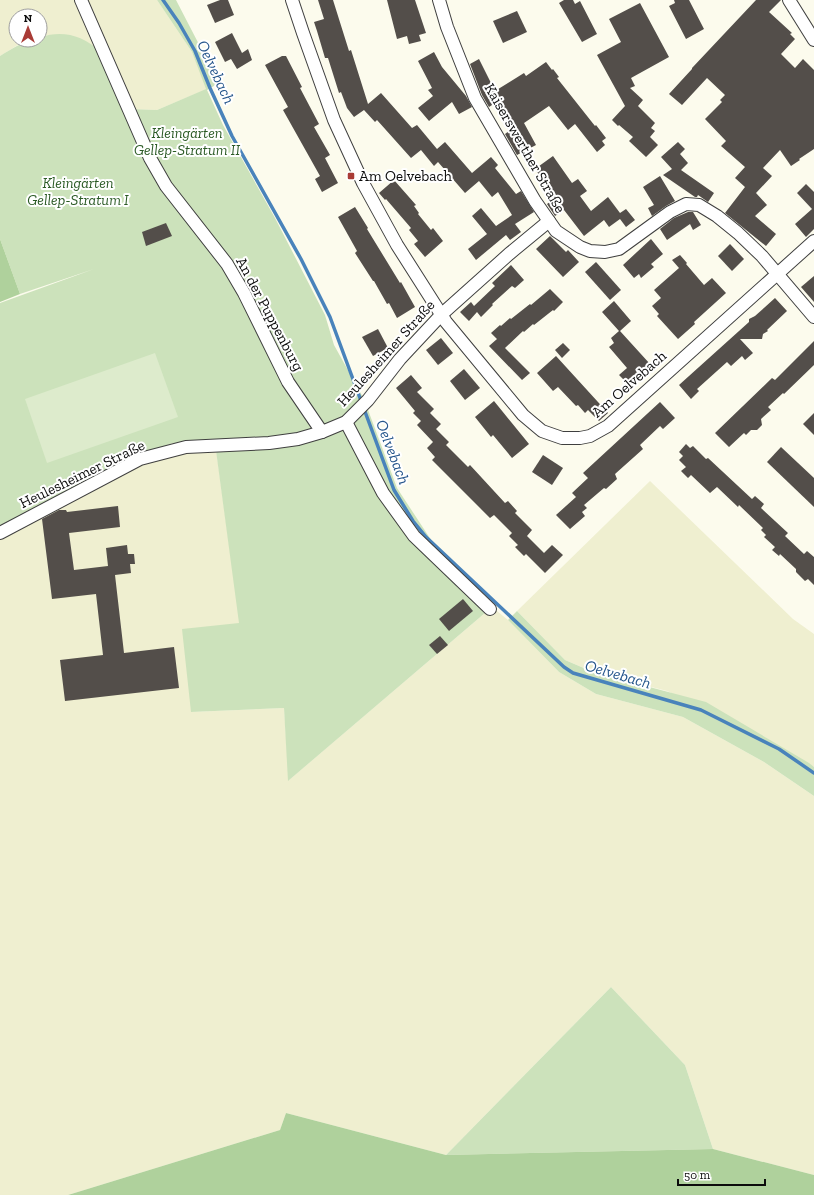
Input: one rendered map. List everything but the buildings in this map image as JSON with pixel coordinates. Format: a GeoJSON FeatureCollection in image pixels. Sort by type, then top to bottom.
{"type":"FeatureCollection","features":[{"type":"Feature","properties":{"kind":"street","name":"An der Puppenburg"},"geometry":{"type":"LineString","coordinates":[[81,0],[153,164],[166,186],[227,264],[244,293],[288,382],[322,432]]}},
{"type":"Feature","properties":{"kind":"street","name":"Am Oelvebach"},"geometry":{"type":"LineString","coordinates":[[292,0],[334,120],[396,245],[446,322],[523,415],[542,432],[562,438],[580,438],[590,436],[608,426],[814,241]]}},
{"type":"Feature","properties":{"kind":"street","name":"Kaiserswerther Straße"},"geometry":{"type":"LineString","coordinates":[[439,0],[452,41],[475,98],[518,173],[556,231],[580,247],[590,251],[605,252],[619,249],[670,212],[686,204],[699,205],[717,216],[738,233],[762,256],[814,318]]}},
{"type":"Feature","properties":{"kind":"street"},"geometry":{"type":"LineString","coordinates":[[789,0],[814,40]]}},
{"type":"Feature","properties":{"kind":"street","name":"Heulesheimer Straße"},"geometry":{"type":"LineString","coordinates":[[0,533],[140,459],[186,447],[269,443],[298,439],[322,432],[346,422],[368,400],[400,359],[442,314],[549,221]]}},
{"type":"Feature","properties":{"kind":"street"},"geometry":{"type":"LineString","coordinates":[[346,422],[383,493],[414,536],[490,610]]}},
{"type":"Feature","properties":{"kind":"green space"},"geometry":{"type":"Polygon","coordinates":[[[0,0],[157,0],[192,52],[207,89],[157,110],[130,109],[48,35],[48,8],[8,8],[8,48],[13,48],[0,56],[0,0]]]}},
{"type":"Feature","properties":{"kind":"green space"},"geometry":{"type":"Polygon","coordinates":[[[157,0],[176,0],[219,83],[207,90],[223,125],[275,218],[325,315],[334,345],[364,399],[397,488],[439,552],[492,607],[288,781],[284,708],[191,712],[182,629],[239,623],[215,443],[173,443],[136,456],[0,528],[0,303],[94,269],[20,294],[0,239],[0,56],[12,48],[48,48],[48,35],[57,34],[72,35],[86,41],[100,51],[170,187],[130,109],[157,110],[206,89],[192,52],[157,0]]]}},
{"type":"Feature","properties":{"kind":"green space"},"geometry":{"type":"Polygon","coordinates":[[[0,239],[20,294],[0,302],[0,239]]]}},
{"type":"Feature","properties":{"kind":"green space"},"geometry":{"type":"Polygon","coordinates":[[[155,353],[178,417],[47,463],[25,399],[155,353]]]}},
{"type":"Feature","properties":{"kind":"green space"},"geometry":{"type":"Polygon","coordinates":[[[215,442],[240,623],[192,712],[284,708],[289,780],[492,607],[508,620],[559,672],[596,694],[683,717],[764,762],[814,796],[814,1175],[713,1149],[685,1065],[611,987],[446,1155],[286,1113],[280,1130],[68,1195],[0,1195],[0,528],[136,456],[173,443],[215,442]]]}},
{"type":"Feature","properties":{"kind":"green space"},"geometry":{"type":"Polygon","coordinates":[[[650,481],[793,619],[814,634],[814,767],[758,733],[667,691],[593,672],[565,660],[517,611],[650,481]]]}},
{"type":"Feature","properties":{"kind":"green space"},"geometry":{"type":"Polygon","coordinates":[[[517,611],[565,660],[593,672],[706,702],[809,763],[814,767],[814,796],[764,762],[683,717],[596,694],[559,672],[508,620],[517,611]]]}},
{"type":"Feature","properties":{"kind":"green space"},"geometry":{"type":"Polygon","coordinates":[[[611,987],[685,1065],[713,1149],[446,1155],[611,987]]]}},
{"type":"Feature","properties":{"kind":"green space"},"geometry":{"type":"Polygon","coordinates":[[[286,1113],[446,1155],[713,1149],[814,1175],[814,1195],[68,1195],[280,1130],[286,1113]]]}},
{"type":"Feature","properties":{"kind":"waterway","name":"Oelvebach"},"geometry":{"type":"LineString","coordinates":[[163,0],[179,23],[195,51],[232,136],[301,259],[330,317],[394,490],[413,521],[426,537],[564,667],[573,673],[701,710],[779,749],[814,773]]}},
{"type":"Feature","properties":{"kind":"place","name":"Am Oelvebach"},"geometry":{"type":"Point","coordinates":[351,176]}},
{"type":"Feature","properties":{"kind":"park label","name":"Kleingärten Gellep-Stratum II"},"geometry":{"type":"Point","coordinates":[187,142]}},
{"type":"Feature","properties":{"kind":"park label","name":"Kleingärten Gellep-Stratum I"},"geometry":{"type":"Point","coordinates":[78,192]}}]}
